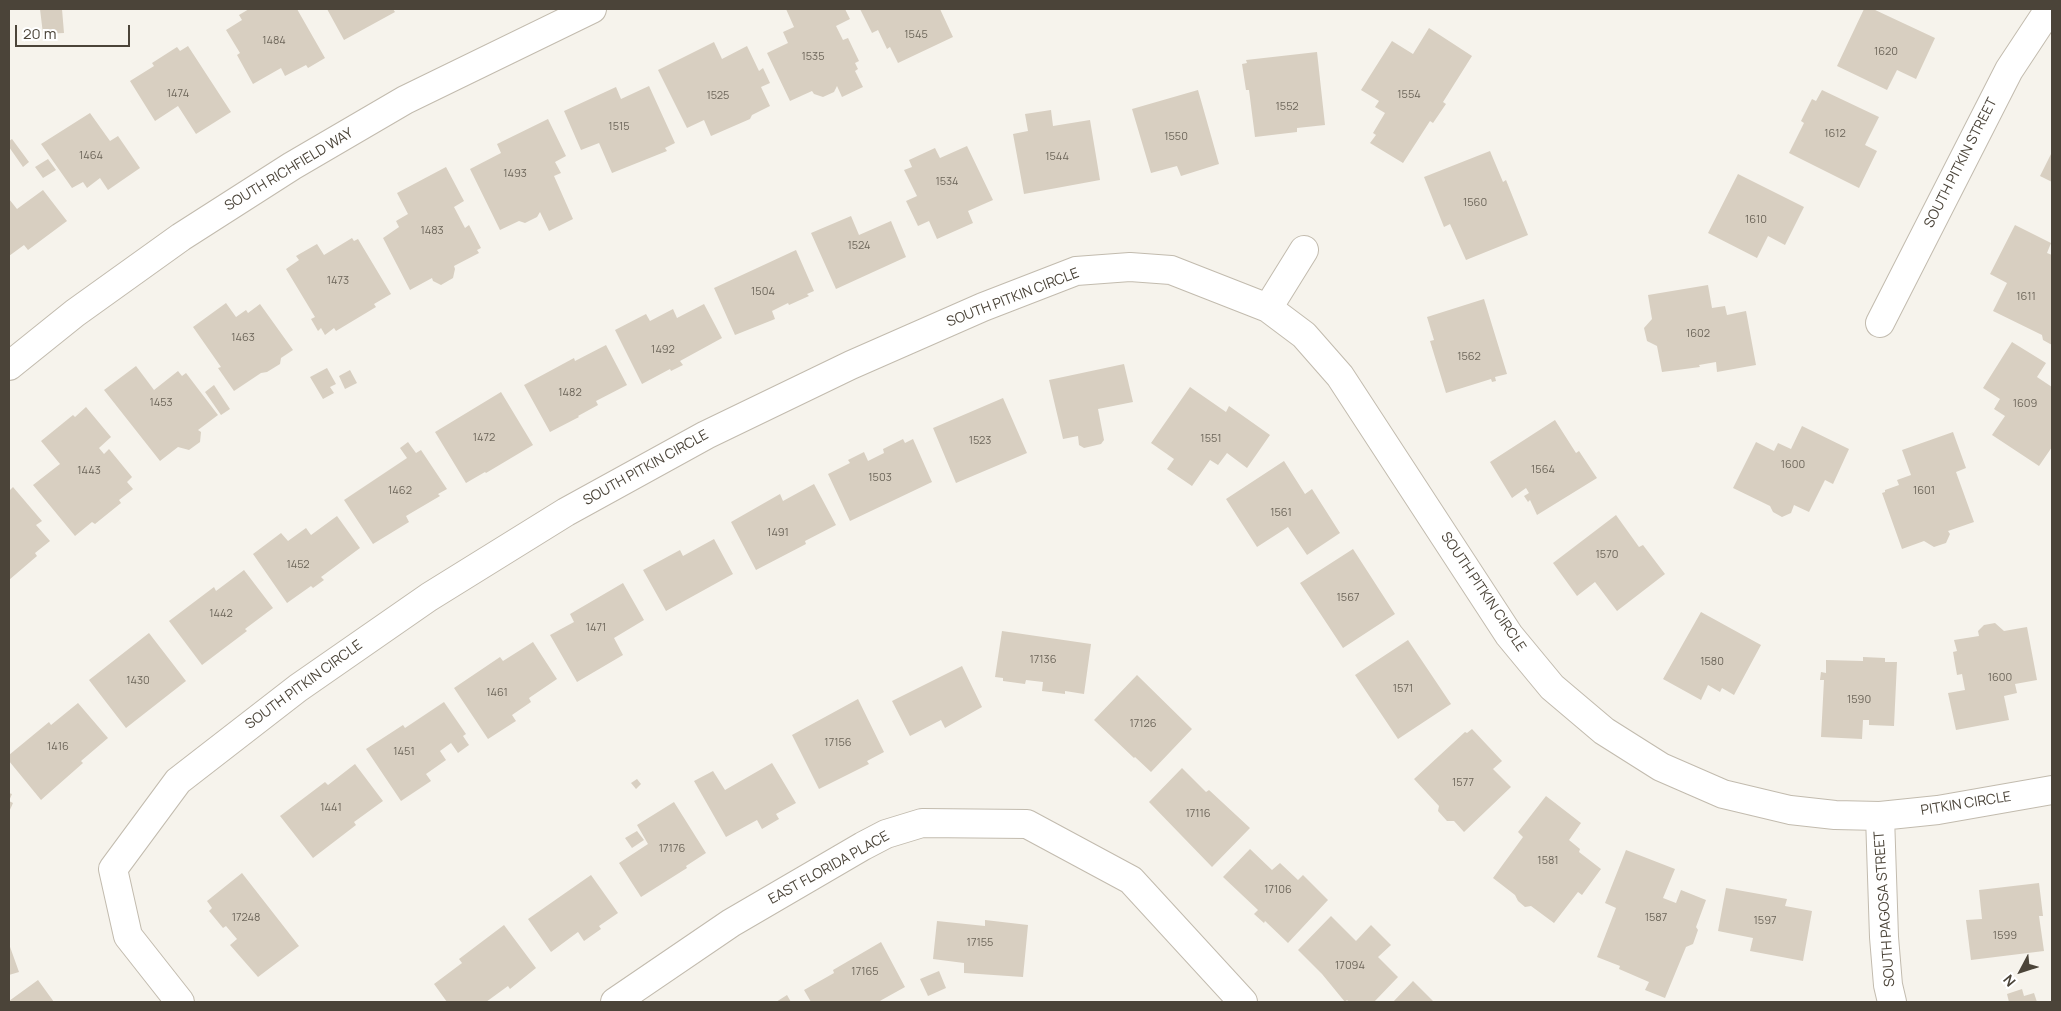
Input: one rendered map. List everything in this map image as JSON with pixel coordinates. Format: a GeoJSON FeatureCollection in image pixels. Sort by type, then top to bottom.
{"type":"FeatureCollection","features":[{"type":"Feature","properties":{"kind":"street","name":"SOUTH RICHFIELD WAY"},"geometry":{"type":"LineString","coordinates":[[9,366],[75,313],[174,242],[292,166],[405,100],[592,9]]}},
{"type":"Feature","properties":{"kind":"street","name":"SOUTH PITKIN STREET"},"geometry":{"type":"LineString","coordinates":[[1880,322],[2009,70],[2043,12]]}},
{"type":"Feature","properties":{"kind":"street"},"geometry":{"type":"LineString","coordinates":[[1268,308],[1304,250]]}},
{"type":"Feature","properties":{"kind":"street","name":"SOUTH PITKIN CIRCLE"},"geometry":{"type":"LineString","coordinates":[[180,1002],[128,936],[113,869],[178,781],[298,688],[445,587],[566,512],[706,435],[877,354],[983,307],[1076,272],[1130,267],[1171,270],[1268,308],[1304,335],[1340,376],[1509,635],[1552,687],[1604,732],[1661,767],[1724,794],[1790,810],[1835,815],[1880,816]]}},
{"type":"Feature","properties":{"kind":"street","name":"PITKIN CIRCLE"},"geometry":{"type":"LineString","coordinates":[[1880,816],[1938,810],[2052,790]]}},
{"type":"Feature","properties":{"kind":"street","name":"SOUTH PAGOSA STREET"},"geometry":{"type":"LineString","coordinates":[[1880,816],[1884,937],[1888,985],[1892,1002]]}},
{"type":"Feature","properties":{"kind":"street","name":"EAST FLORIDA PLACE"},"geometry":{"type":"LineString","coordinates":[[614,1002],[731,924],[863,846],[886,834],[922,822],[1027,824],[1131,880],[1243,1002]]}},
{"type":"Feature","properties":{"kind":"building"},"geometry":{"type":"Polygon","coordinates":[[[40,9],[62,9],[64,33],[43,34],[40,9]]]}},
{"type":"Feature","properties":{"kind":"building"},"geometry":{"type":"Polygon","coordinates":[[[249,9],[297,9],[325,58],[308,68],[306,65],[285,76],[281,68],[253,84],[237,55],[240,53],[226,30],[242,20],[239,15],[249,9]]]}},
{"type":"Feature","properties":{"kind":"building"},"geometry":{"type":"Polygon","coordinates":[[[327,9],[393,9],[395,12],[344,40],[327,9]]]}},
{"type":"Feature","properties":{"kind":"building"},"geometry":{"type":"Polygon","coordinates":[[[786,9],[845,9],[850,19],[836,26],[843,40],[848,38],[859,61],[855,63],[858,69],[855,71],[863,87],[842,97],[837,86],[834,92],[823,97],[814,94],[812,91],[790,101],[767,53],[788,43],[783,32],[794,27],[786,9]]]}},
{"type":"Feature","properties":{"kind":"building"},"geometry":{"type":"Polygon","coordinates":[[[860,9],[940,9],[953,37],[898,63],[890,47],[887,49],[878,30],[872,33],[860,9]]]}},
{"type":"Feature","properties":{"kind":"building"},"geometry":{"type":"Polygon","coordinates":[[[1864,9],[1873,9],[1935,38],[1916,79],[1897,70],[1887,90],[1837,66],[1864,9]]]}},
{"type":"Feature","properties":{"kind":"building"},"geometry":{"type":"Polygon","coordinates":[[[1429,28],[1472,56],[1443,102],[1446,104],[1433,123],[1430,121],[1403,163],[1370,143],[1376,135],[1373,133],[1385,113],[1375,107],[1379,101],[1361,90],[1392,41],[1413,54],[1429,28]]]}},
{"type":"Feature","properties":{"kind":"building"},"geometry":{"type":"Polygon","coordinates":[[[714,42],[722,59],[747,46],[759,71],[763,68],[770,83],[761,87],[770,106],[752,115],[750,119],[711,136],[704,120],[687,128],[658,70],[714,42]]]}},
{"type":"Feature","properties":{"kind":"building"},"geometry":{"type":"Polygon","coordinates":[[[188,46],[231,112],[196,134],[178,106],[155,121],[130,81],[154,66],[152,63],[177,47],[180,51],[188,46]]]}},
{"type":"Feature","properties":{"kind":"building"},"geometry":{"type":"Polygon","coordinates":[[[1317,52],[1325,125],[1297,128],[1297,132],[1255,137],[1249,90],[1246,90],[1242,64],[1247,63],[1246,60],[1317,52]]]}},
{"type":"Feature","properties":{"kind":"building"},"geometry":{"type":"Polygon","coordinates":[[[649,86],[675,143],[665,148],[667,151],[612,173],[599,143],[581,150],[564,111],[616,87],[621,99],[649,86]]]}},
{"type":"Feature","properties":{"kind":"building"},"geometry":{"type":"Polygon","coordinates":[[[1198,90],[1219,164],[1181,176],[1177,166],[1151,173],[1132,109],[1198,90]]]}},
{"type":"Feature","properties":{"kind":"building"},"geometry":{"type":"Polygon","coordinates":[[[1822,90],[1879,117],[1865,145],[1877,151],[1859,188],[1789,153],[1804,123],[1801,121],[1812,99],[1816,101],[1822,90]]]}},
{"type":"Feature","properties":{"kind":"building"},"geometry":{"type":"Polygon","coordinates":[[[1051,110],[1053,126],[1090,120],[1100,180],[1024,194],[1013,134],[1028,131],[1025,114],[1051,110]]]}},
{"type":"Feature","properties":{"kind":"building"},"geometry":{"type":"Polygon","coordinates":[[[90,113],[110,141],[118,136],[140,168],[108,190],[100,178],[87,188],[83,182],[72,188],[41,144],[90,113]]]}},
{"type":"Feature","properties":{"kind":"building"},"geometry":{"type":"Polygon","coordinates":[[[548,119],[566,156],[555,162],[561,173],[554,176],[573,219],[549,231],[540,212],[537,217],[525,223],[519,221],[500,230],[470,169],[501,153],[497,144],[548,119]]]}},
{"type":"Feature","properties":{"kind":"building"},"geometry":{"type":"Polygon","coordinates":[[[12,139],[29,162],[23,167],[9,147],[9,141],[12,139]]]}},
{"type":"Feature","properties":{"kind":"building"},"geometry":{"type":"Polygon","coordinates":[[[967,146],[993,200],[968,211],[973,223],[937,239],[929,221],[918,226],[906,201],[917,196],[904,170],[912,167],[909,160],[935,148],[940,158],[967,146]]]}},
{"type":"Feature","properties":{"kind":"building"},"geometry":{"type":"Polygon","coordinates":[[[1490,151],[1503,182],[1506,180],[1528,235],[1466,260],[1450,224],[1444,227],[1424,177],[1490,151]]]}},
{"type":"Feature","properties":{"kind":"building"},"geometry":{"type":"Polygon","coordinates":[[[2052,152],[2052,182],[2040,176],[2052,152]]]}},
{"type":"Feature","properties":{"kind":"building"},"geometry":{"type":"Polygon","coordinates":[[[48,159],[56,170],[43,178],[35,167],[48,159]]]}},
{"type":"Feature","properties":{"kind":"building"},"geometry":{"type":"Polygon","coordinates":[[[446,167],[464,201],[454,207],[465,228],[469,225],[481,248],[477,250],[479,253],[454,266],[453,278],[441,285],[433,281],[432,278],[410,290],[383,238],[399,227],[396,221],[408,214],[397,193],[446,167]]]}},
{"type":"Feature","properties":{"kind":"building"},"geometry":{"type":"Polygon","coordinates":[[[1738,174],[1804,207],[1785,245],[1768,236],[1757,258],[1708,233],[1738,174]]]}},
{"type":"Feature","properties":{"kind":"building"},"geometry":{"type":"Polygon","coordinates":[[[43,190],[67,221],[28,250],[24,245],[9,256],[9,199],[17,209],[43,190]]]}},
{"type":"Feature","properties":{"kind":"building"},"geometry":{"type":"Polygon","coordinates":[[[851,216],[859,235],[891,221],[906,257],[836,289],[811,233],[851,216]]]}},
{"type":"Feature","properties":{"kind":"building"},"geometry":{"type":"Polygon","coordinates":[[[2015,225],[2051,243],[2047,253],[2052,255],[2052,345],[2043,340],[2042,335],[1993,311],[2007,283],[1990,274],[2015,225]]]}},
{"type":"Feature","properties":{"kind":"building"},"geometry":{"type":"Polygon","coordinates":[[[352,238],[354,241],[358,239],[391,294],[374,304],[376,307],[336,331],[334,328],[325,335],[321,328],[318,331],[311,319],[315,317],[286,269],[299,260],[296,256],[317,244],[324,255],[352,238]]]}},
{"type":"Feature","properties":{"kind":"building"},"geometry":{"type":"Polygon","coordinates":[[[796,250],[814,291],[807,294],[809,296],[772,311],[775,319],[735,335],[714,288],[796,250]]]}},
{"type":"Feature","properties":{"kind":"building"},"geometry":{"type":"Polygon","coordinates":[[[1708,285],[1712,308],[1725,306],[1727,315],[1746,311],[1756,365],[1717,372],[1716,362],[1699,365],[1700,367],[1662,372],[1657,346],[1647,341],[1644,328],[1652,319],[1648,295],[1708,285]]]}},
{"type":"Feature","properties":{"kind":"building"},"geometry":{"type":"Polygon","coordinates":[[[1484,299],[1507,374],[1495,377],[1496,381],[1492,382],[1491,379],[1446,393],[1430,341],[1434,340],[1427,317],[1484,299]]]}},
{"type":"Feature","properties":{"kind":"building"},"geometry":{"type":"Polygon","coordinates":[[[226,303],[236,317],[246,310],[248,313],[260,304],[293,350],[281,358],[280,364],[267,372],[261,373],[234,391],[218,368],[221,367],[193,327],[226,303]]]}},
{"type":"Feature","properties":{"kind":"building"},"geometry":{"type":"Polygon","coordinates":[[[704,304],[722,338],[680,361],[683,365],[671,371],[670,369],[642,384],[615,330],[646,314],[650,321],[673,309],[677,318],[704,304]]]}},
{"type":"Feature","properties":{"kind":"building"},"geometry":{"type":"Polygon","coordinates":[[[2012,342],[2046,363],[2037,377],[2052,387],[2052,447],[2039,466],[1992,435],[2005,416],[1994,409],[2000,399],[1983,388],[2012,342]]]}},
{"type":"Feature","properties":{"kind":"building"},"geometry":{"type":"Polygon","coordinates":[[[606,345],[627,385],[596,401],[598,405],[550,432],[524,385],[574,358],[575,361],[606,345]]]}},
{"type":"Feature","properties":{"kind":"building"},"geometry":{"type":"Polygon","coordinates":[[[1124,364],[1133,402],[1098,409],[1104,440],[1101,444],[1084,448],[1079,445],[1078,436],[1063,439],[1049,380],[1124,364]]]}},
{"type":"Feature","properties":{"kind":"building"},"geometry":{"type":"Polygon","coordinates":[[[136,366],[154,390],[178,371],[182,376],[186,373],[218,415],[198,430],[201,432],[200,442],[189,450],[178,447],[160,461],[104,390],[136,366]]]}},
{"type":"Feature","properties":{"kind":"building"},"geometry":{"type":"Polygon","coordinates":[[[327,368],[336,384],[330,387],[334,393],[323,399],[310,377],[327,368]]]}},
{"type":"Feature","properties":{"kind":"building"},"geometry":{"type":"Polygon","coordinates":[[[350,370],[357,383],[345,389],[339,376],[350,370]]]}},
{"type":"Feature","properties":{"kind":"building"},"geometry":{"type":"Polygon","coordinates":[[[214,385],[230,409],[221,415],[205,392],[214,385]]]}},
{"type":"Feature","properties":{"kind":"building"},"geometry":{"type":"Polygon","coordinates":[[[1190,387],[1226,412],[1229,406],[1270,435],[1247,468],[1227,453],[1218,465],[1210,460],[1192,486],[1167,469],[1174,459],[1151,443],[1190,387]]]}},
{"type":"Feature","properties":{"kind":"building"},"geometry":{"type":"Polygon","coordinates":[[[501,392],[533,445],[466,483],[435,432],[501,392]]]}},
{"type":"Feature","properties":{"kind":"building"},"geometry":{"type":"Polygon","coordinates":[[[1003,398],[1027,453],[956,483],[933,428],[1003,398]]]}},
{"type":"Feature","properties":{"kind":"building"},"geometry":{"type":"Polygon","coordinates":[[[86,407],[111,437],[99,448],[104,454],[109,449],[132,477],[127,482],[133,489],[119,500],[121,503],[95,524],[92,522],[75,536],[33,485],[60,464],[41,441],[86,407]]]}},
{"type":"Feature","properties":{"kind":"building"},"geometry":{"type":"Polygon","coordinates":[[[1555,420],[1576,453],[1579,451],[1597,478],[1537,515],[1530,500],[1528,502],[1524,496],[1529,493],[1526,488],[1512,498],[1490,462],[1555,420]]]}},
{"type":"Feature","properties":{"kind":"building"},"geometry":{"type":"Polygon","coordinates":[[[1802,426],[1849,449],[1833,484],[1825,480],[1809,512],[1794,505],[1791,513],[1782,517],[1773,512],[1770,506],[1733,488],[1756,442],[1774,451],[1778,443],[1791,449],[1802,426]]]}},
{"type":"Feature","properties":{"kind":"building"},"geometry":{"type":"Polygon","coordinates":[[[1953,432],[1966,468],[1956,472],[1974,522],[1948,531],[1950,534],[1946,543],[1934,547],[1924,541],[1902,549],[1882,493],[1899,485],[1897,480],[1911,475],[1902,450],[1953,432]]]}},
{"type":"Feature","properties":{"kind":"building"},"geometry":{"type":"Polygon","coordinates":[[[903,439],[905,443],[913,439],[932,482],[850,521],[828,474],[850,463],[848,460],[864,452],[868,461],[884,453],[883,449],[903,439]]]}},
{"type":"Feature","properties":{"kind":"building"},"geometry":{"type":"Polygon","coordinates":[[[408,442],[416,453],[421,450],[447,489],[438,494],[440,496],[406,516],[409,522],[373,544],[344,500],[407,458],[400,448],[408,442]]]}},
{"type":"Feature","properties":{"kind":"building"},"geometry":{"type":"Polygon","coordinates":[[[1284,461],[1305,494],[1312,489],[1340,533],[1307,555],[1288,527],[1257,547],[1226,499],[1284,461]]]}},
{"type":"Feature","properties":{"kind":"building"},"geometry":{"type":"Polygon","coordinates":[[[814,484],[836,525],[805,541],[806,544],[756,570],[731,522],[780,494],[783,501],[814,484]]]}},
{"type":"Feature","properties":{"kind":"building"},"geometry":{"type":"Polygon","coordinates":[[[13,487],[42,521],[36,525],[50,541],[35,553],[37,556],[9,580],[9,491],[13,487]]]}},
{"type":"Feature","properties":{"kind":"building"},"geometry":{"type":"Polygon","coordinates":[[[1616,515],[1639,547],[1643,545],[1665,574],[1617,611],[1595,582],[1577,596],[1553,563],[1616,515]]]}},
{"type":"Feature","properties":{"kind":"building"},"geometry":{"type":"Polygon","coordinates":[[[337,516],[360,548],[321,577],[324,580],[313,588],[311,586],[287,603],[253,554],[281,533],[288,541],[306,528],[311,535],[337,516]]]}},
{"type":"Feature","properties":{"kind":"building"},"geometry":{"type":"Polygon","coordinates":[[[714,539],[733,574],[666,611],[643,570],[680,550],[683,556],[714,539]]]}},
{"type":"Feature","properties":{"kind":"building"},"geometry":{"type":"Polygon","coordinates":[[[1353,549],[1395,614],[1343,648],[1300,583],[1353,549]]]}},
{"type":"Feature","properties":{"kind":"building"},"geometry":{"type":"Polygon","coordinates":[[[244,570],[273,608],[245,629],[247,631],[202,665],[169,621],[214,587],[216,591],[244,570]]]}},
{"type":"Feature","properties":{"kind":"building"},"geometry":{"type":"Polygon","coordinates":[[[623,583],[644,620],[614,638],[623,655],[577,682],[550,635],[574,622],[570,614],[623,583]]]}},
{"type":"Feature","properties":{"kind":"building"},"geometry":{"type":"Polygon","coordinates":[[[1701,612],[1761,645],[1734,695],[1722,688],[1720,692],[1708,685],[1701,700],[1663,679],[1701,612]]]}},
{"type":"Feature","properties":{"kind":"building"},"geometry":{"type":"Polygon","coordinates":[[[1995,623],[2004,631],[2027,627],[2037,680],[2015,684],[2017,693],[2004,696],[2009,720],[1956,730],[1948,693],[1965,690],[1962,674],[1957,675],[1953,652],[1957,651],[1954,640],[1979,636],[1978,631],[1984,625],[1995,623]]]}},
{"type":"Feature","properties":{"kind":"building"},"geometry":{"type":"Polygon","coordinates":[[[1002,631],[1091,644],[1084,694],[1065,691],[1065,694],[1042,691],[1043,682],[1026,680],[1025,684],[1003,681],[1003,678],[995,677],[1002,631]]]}},
{"type":"Feature","properties":{"kind":"building"},"geometry":{"type":"Polygon","coordinates":[[[149,633],[186,681],[126,728],[89,680],[149,633]]]}},
{"type":"Feature","properties":{"kind":"building"},"geometry":{"type":"Polygon","coordinates":[[[1408,640],[1451,704],[1398,739],[1355,675],[1408,640]]]}},
{"type":"Feature","properties":{"kind":"building"},"geometry":{"type":"Polygon","coordinates":[[[533,642],[557,679],[529,698],[531,702],[512,715],[516,721],[488,739],[454,688],[500,657],[503,661],[533,642]]]}},
{"type":"Feature","properties":{"kind":"building"},"geometry":{"type":"Polygon","coordinates":[[[1863,657],[1885,658],[1885,662],[1897,662],[1894,726],[1869,725],[1869,720],[1863,720],[1862,739],[1821,737],[1824,680],[1820,680],[1821,672],[1826,673],[1826,660],[1863,661],[1863,657]]]}},
{"type":"Feature","properties":{"kind":"building"},"geometry":{"type":"Polygon","coordinates":[[[962,666],[982,707],[945,728],[941,720],[910,736],[892,701],[962,666]]]}},
{"type":"Feature","properties":{"kind":"building"},"geometry":{"type":"Polygon","coordinates":[[[1137,675],[1192,729],[1151,772],[1094,720],[1137,675]]]}},
{"type":"Feature","properties":{"kind":"building"},"geometry":{"type":"Polygon","coordinates":[[[858,699],[884,752],[867,761],[869,764],[819,789],[792,735],[858,699]]]}},
{"type":"Feature","properties":{"kind":"building"},"geometry":{"type":"Polygon","coordinates":[[[444,702],[466,734],[463,736],[469,745],[458,753],[451,743],[440,751],[446,760],[426,774],[431,781],[401,801],[366,749],[403,725],[405,728],[444,702]]]}},
{"type":"Feature","properties":{"kind":"building"},"geometry":{"type":"Polygon","coordinates":[[[78,703],[108,738],[41,800],[9,761],[9,755],[49,722],[51,725],[78,703]]]}},
{"type":"Feature","properties":{"kind":"building"},"geometry":{"type":"Polygon","coordinates":[[[1472,729],[1502,761],[1493,769],[1511,787],[1464,832],[1454,821],[1447,821],[1438,811],[1439,806],[1414,779],[1465,732],[1467,733],[1472,729]]]}},
{"type":"Feature","properties":{"kind":"building"},"geometry":{"type":"Polygon","coordinates":[[[772,763],[796,803],[776,814],[779,819],[762,829],[757,820],[726,837],[694,781],[713,771],[725,790],[772,763]]]}},
{"type":"Feature","properties":{"kind":"building"},"geometry":{"type":"Polygon","coordinates":[[[355,764],[383,801],[354,822],[356,825],[313,858],[280,816],[325,782],[328,785],[355,764]]]}},
{"type":"Feature","properties":{"kind":"building"},"geometry":{"type":"Polygon","coordinates":[[[1182,768],[1206,792],[1209,790],[1250,828],[1212,867],[1149,802],[1182,768]]]}},
{"type":"Feature","properties":{"kind":"building"},"geometry":{"type":"Polygon","coordinates":[[[637,779],[641,784],[636,789],[631,783],[637,779]]]}},
{"type":"Feature","properties":{"kind":"building"},"geometry":{"type":"Polygon","coordinates":[[[1546,796],[1581,823],[1569,840],[1580,849],[1579,852],[1601,869],[1582,895],[1578,892],[1554,923],[1531,906],[1525,907],[1518,901],[1515,895],[1493,878],[1523,837],[1518,832],[1546,796]]]}},
{"type":"Feature","properties":{"kind":"building"},"geometry":{"type":"Polygon","coordinates":[[[9,801],[13,803],[9,812],[9,801]]]}},
{"type":"Feature","properties":{"kind":"building"},"geometry":{"type":"Polygon","coordinates":[[[674,802],[706,853],[686,866],[687,868],[641,897],[619,863],[648,844],[637,825],[674,802]]]}},
{"type":"Feature","properties":{"kind":"building"},"geometry":{"type":"Polygon","coordinates":[[[637,831],[644,840],[632,848],[625,838],[637,831]]]}},
{"type":"Feature","properties":{"kind":"building"},"geometry":{"type":"Polygon","coordinates":[[[1250,849],[1272,870],[1280,863],[1298,880],[1303,875],[1328,900],[1288,943],[1265,921],[1264,923],[1254,914],[1258,910],[1223,877],[1250,849]]]}},
{"type":"Feature","properties":{"kind":"building"},"geometry":{"type":"Polygon","coordinates":[[[1626,850],[1675,869],[1663,898],[1676,903],[1681,890],[1706,900],[1696,927],[1698,930],[1693,944],[1686,947],[1665,998],[1645,990],[1649,982],[1619,969],[1620,966],[1597,957],[1616,908],[1605,903],[1626,850]]]}},
{"type":"Feature","properties":{"kind":"building"},"geometry":{"type":"Polygon","coordinates":[[[242,873],[299,946],[258,977],[230,945],[237,939],[226,926],[223,928],[209,911],[212,908],[207,901],[242,873]]]}},
{"type":"Feature","properties":{"kind":"building"},"geometry":{"type":"Polygon","coordinates":[[[591,875],[618,913],[599,926],[601,929],[584,941],[578,932],[551,952],[528,919],[591,875]]]}},
{"type":"Feature","properties":{"kind":"building"},"geometry":{"type":"Polygon","coordinates":[[[2039,883],[2043,916],[2039,916],[2044,951],[1971,960],[1966,920],[1982,919],[1979,890],[2039,883]]]}},
{"type":"Feature","properties":{"kind":"building"},"geometry":{"type":"Polygon","coordinates":[[[1726,888],[1787,899],[1785,906],[1812,911],[1803,961],[1750,951],[1753,938],[1718,931],[1726,888]]]}},
{"type":"Feature","properties":{"kind":"building"},"geometry":{"type":"Polygon","coordinates":[[[1331,916],[1356,941],[1371,925],[1391,945],[1378,957],[1398,977],[1374,1002],[1349,1002],[1347,1000],[1345,1002],[1322,974],[1298,950],[1331,916]]]}},
{"type":"Feature","properties":{"kind":"building"},"geometry":{"type":"Polygon","coordinates":[[[985,920],[1028,925],[1023,977],[964,973],[964,963],[933,959],[937,921],[985,926],[985,920]]]}},
{"type":"Feature","properties":{"kind":"building"},"geometry":{"type":"Polygon","coordinates":[[[504,925],[536,968],[510,989],[508,986],[486,1002],[447,1002],[434,984],[462,963],[459,959],[504,925]]]}},
{"type":"Feature","properties":{"kind":"building"},"geometry":{"type":"Polygon","coordinates":[[[881,942],[905,987],[878,1002],[811,1002],[804,990],[834,973],[833,970],[881,942]]]}},
{"type":"Feature","properties":{"kind":"building"},"geometry":{"type":"Polygon","coordinates":[[[9,944],[19,972],[9,975],[9,944]]]}},
{"type":"Feature","properties":{"kind":"building"},"geometry":{"type":"Polygon","coordinates":[[[939,971],[946,988],[928,996],[920,979],[939,971]]]}},
{"type":"Feature","properties":{"kind":"building"},"geometry":{"type":"Polygon","coordinates":[[[38,980],[54,1002],[9,1002],[9,1001],[38,980]]]}},
{"type":"Feature","properties":{"kind":"building"},"geometry":{"type":"Polygon","coordinates":[[[1413,981],[1434,1002],[1393,1002],[1413,981]]]}},
{"type":"Feature","properties":{"kind":"building"},"geometry":{"type":"Polygon","coordinates":[[[2022,989],[2024,996],[2034,993],[2037,1002],[2009,1002],[2007,994],[2022,989]]]}},
{"type":"Feature","properties":{"kind":"building"},"geometry":{"type":"Polygon","coordinates":[[[787,995],[791,1002],[776,1002],[787,995]]]}}]}
